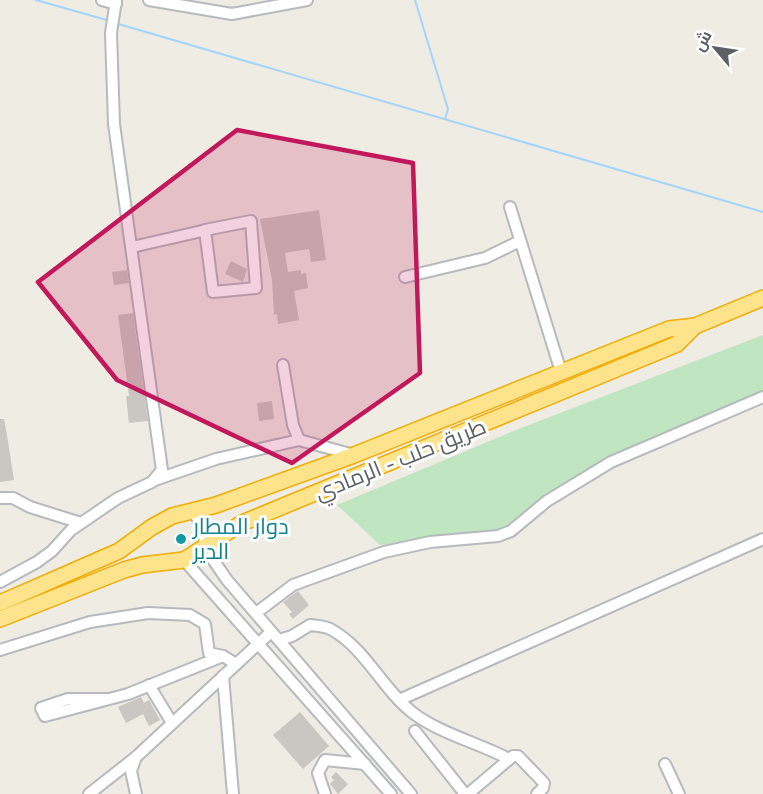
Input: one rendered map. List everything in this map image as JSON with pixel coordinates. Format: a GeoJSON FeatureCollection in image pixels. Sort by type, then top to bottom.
{"type":"FeatureCollection","features":[{"type":"Feature","properties":{"kind":"highway","name":"طريق حلب - الرمادي"},"geometry":{"type":"LineString","coordinates":[[0,603],[119,551],[162,521],[223,502],[354,455],[669,329],[695,326],[763,298]]}},
{"type":"Feature","properties":{"kind":"highway","name":"طريق حلب - الرمادي"},"geometry":{"type":"LineString","coordinates":[[0,619],[124,570],[142,565],[184,560],[242,523],[677,344],[695,326]]}},
{"type":"Feature","properties":{"kind":"street"},"geometry":{"type":"LineString","coordinates":[[102,0],[116,2],[111,33],[114,124],[162,470],[152,482]]}},
{"type":"Feature","properties":{"kind":"street"},"geometry":{"type":"LineString","coordinates":[[149,0],[232,14],[307,0]]}},
{"type":"Feature","properties":{"kind":"street"},"geometry":{"type":"LineString","coordinates":[[510,207],[561,372]]}},
{"type":"Feature","properties":{"kind":"street"},"geometry":{"type":"LineString","coordinates":[[132,247],[205,230],[252,221],[256,288],[213,292],[205,230]]}},
{"type":"Feature","properties":{"kind":"street"},"geometry":{"type":"LineString","coordinates":[[405,277],[485,258],[520,241]]}},
{"type":"Feature","properties":{"kind":"street"},"geometry":{"type":"LineString","coordinates":[[283,365],[294,425],[300,440]]}},
{"type":"Feature","properties":{"kind":"street"},"geometry":{"type":"LineString","coordinates":[[256,613],[293,585],[384,552],[430,542],[498,536],[511,531],[547,501],[611,462],[763,397]]}},
{"type":"Feature","properties":{"kind":"street"},"geometry":{"type":"LineString","coordinates":[[0,582],[37,562],[81,523],[118,498],[152,482],[216,459],[300,440],[354,455]]}},
{"type":"Feature","properties":{"kind":"street"},"geometry":{"type":"LineString","coordinates":[[0,498],[13,498],[30,507],[81,523]]}},
{"type":"Feature","properties":{"kind":"street"},"geometry":{"type":"LineString","coordinates":[[192,511],[204,527],[205,548],[233,587],[411,794]]}},
{"type":"Feature","properties":{"kind":"street"},"geometry":{"type":"LineString","coordinates":[[399,700],[763,539]]}},
{"type":"Feature","properties":{"kind":"street"},"geometry":{"type":"LineString","coordinates":[[184,560],[392,794]]}},
{"type":"Feature","properties":{"kind":"street"},"geometry":{"type":"LineString","coordinates":[[219,599],[233,587]]}},
{"type":"Feature","properties":{"kind":"street"},"geometry":{"type":"LineString","coordinates":[[0,650],[90,622],[148,614],[179,614],[190,615],[205,624],[209,653],[223,656],[236,664]]}},
{"type":"Feature","properties":{"kind":"street"},"geometry":{"type":"LineString","coordinates":[[89,794],[136,757],[258,644],[275,636],[292,636],[310,625],[331,629],[352,645],[413,713],[434,726],[483,745],[509,759]]}},
{"type":"Feature","properties":{"kind":"street"},"geometry":{"type":"LineString","coordinates":[[109,699],[68,699],[41,708],[45,716],[109,699],[223,656]]}},
{"type":"Feature","properties":{"kind":"street"},"geometry":{"type":"LineString","coordinates":[[223,676],[233,794]]}},
{"type":"Feature","properties":{"kind":"street"},"geometry":{"type":"LineString","coordinates":[[149,685],[172,723]]}},
{"type":"Feature","properties":{"kind":"street"},"geometry":{"type":"LineString","coordinates":[[414,731],[467,794],[509,759],[518,756],[544,783],[543,788],[537,794]]}},
{"type":"Feature","properties":{"kind":"street"},"geometry":{"type":"LineString","coordinates":[[136,757],[131,771],[136,794]]}},
{"type":"Feature","properties":{"kind":"street"},"geometry":{"type":"LineString","coordinates":[[325,794],[318,773],[325,760],[365,764]]}},
{"type":"Feature","properties":{"kind":"street"},"geometry":{"type":"LineString","coordinates":[[665,764],[679,794]]}},
{"type":"Feature","properties":{"kind":"highlighted area"},"geometry":{"type":"Polygon","coordinates":[[[237,130],[413,163],[420,373],[292,463],[117,380],[38,282],[237,130]]]}},
{"type":"Feature","properties":{"kind":"green space"},"geometry":{"type":"Polygon","coordinates":[[[763,335],[763,395],[608,460],[506,530],[380,545],[337,505],[521,428],[763,335]]]}},
{"type":"Feature","properties":{"kind":"building"},"geometry":{"type":"Polygon","coordinates":[[[319,210],[326,260],[311,262],[309,249],[285,253],[288,272],[301,270],[301,274],[306,273],[308,288],[294,291],[299,320],[278,324],[277,314],[274,315],[272,280],[260,219],[319,210]]]}},
{"type":"Feature","properties":{"kind":"building"},"geometry":{"type":"Polygon","coordinates":[[[231,261],[247,269],[243,282],[225,274],[231,261]]]}},
{"type":"Feature","properties":{"kind":"building"},"geometry":{"type":"Polygon","coordinates":[[[127,270],[129,283],[114,285],[112,272],[127,270]]]}},
{"type":"Feature","properties":{"kind":"building"},"geometry":{"type":"Polygon","coordinates":[[[133,313],[148,421],[129,423],[126,396],[129,396],[118,315],[133,313]]]}},
{"type":"Feature","properties":{"kind":"building"},"geometry":{"type":"Polygon","coordinates":[[[272,401],[274,419],[259,421],[257,403],[272,401]]]}},
{"type":"Feature","properties":{"kind":"building"},"geometry":{"type":"Polygon","coordinates":[[[0,419],[4,419],[14,480],[0,482],[0,419]]]}},
{"type":"Feature","properties":{"kind":"building"},"geometry":{"type":"Polygon","coordinates":[[[298,591],[309,605],[293,619],[289,614],[292,612],[283,602],[298,591]]]}},
{"type":"Feature","properties":{"kind":"building"},"geometry":{"type":"Polygon","coordinates":[[[141,697],[144,703],[149,700],[160,720],[149,726],[143,714],[126,723],[118,707],[141,697]]]}},
{"type":"Feature","properties":{"kind":"building"},"geometry":{"type":"Polygon","coordinates":[[[300,712],[329,746],[303,769],[273,735],[300,712]]]}},
{"type":"Feature","properties":{"kind":"building"},"geometry":{"type":"Polygon","coordinates":[[[336,772],[348,784],[338,794],[330,784],[334,780],[331,777],[336,772]]]}},
{"type":"Feature","properties":{"kind":"waterway"},"geometry":{"type":"LineString","coordinates":[[36,0],[110,21]]}},
{"type":"Feature","properties":{"kind":"waterway"},"geometry":{"type":"LineString","coordinates":[[415,0],[448,109],[445,119]]}},
{"type":"Feature","properties":{"kind":"waterway"},"geometry":{"type":"LineString","coordinates":[[115,23],[763,212]]}},
{"type":"Feature","properties":{"kind":"place","name":"دوار المطار الدير"},"geometry":{"type":"Point","coordinates":[181,539]}}]}
